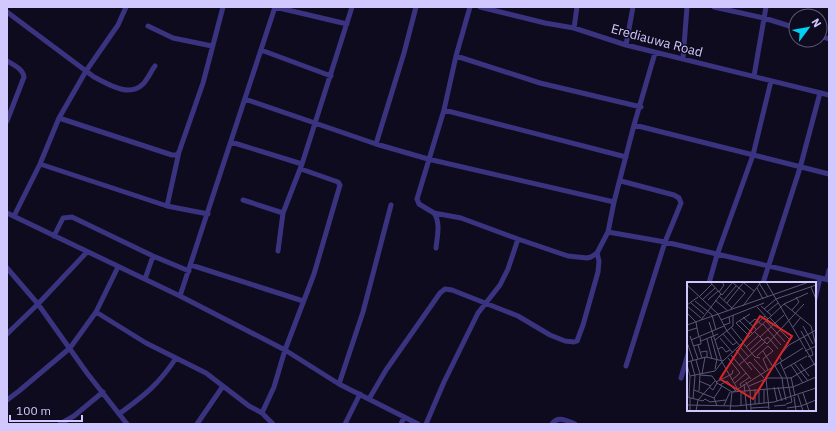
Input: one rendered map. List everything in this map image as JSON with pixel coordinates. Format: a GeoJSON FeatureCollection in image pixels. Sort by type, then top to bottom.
{"type":"FeatureCollection","features":[{"type":"Feature","properties":{"kind":"street"},"geometry":{"type":"LineString","coordinates":[[14,216],[40,164],[59,118],[86,71],[118,25],[126,7]]}},
{"type":"Feature","properties":{"kind":"street"},"geometry":{"type":"LineString","coordinates":[[167,206],[179,152],[203,83],[223,7]]}},
{"type":"Feature","properties":{"kind":"street"},"geometry":{"type":"LineString","coordinates":[[180,296],[275,7],[347,24]]}},
{"type":"Feature","properties":{"kind":"street"},"geometry":{"type":"LineString","coordinates":[[278,251],[283,213],[302,166],[352,7]]}},
{"type":"Feature","properties":{"kind":"street"},"geometry":{"type":"LineString","coordinates":[[376,144],[404,53],[416,7]]}},
{"type":"Feature","properties":{"kind":"street"},"geometry":{"type":"LineString","coordinates":[[470,7],[456,56],[444,110],[417,199],[420,204],[434,213],[461,218],[568,256],[591,257],[597,253],[608,232],[614,202],[655,53]]}},
{"type":"Feature","properties":{"kind":"street","name":"Erediauwa Road"},"geometry":{"type":"LineString","coordinates":[[480,7],[545,23],[574,28],[655,53],[829,95]]}},
{"type":"Feature","properties":{"kind":"street"},"geometry":{"type":"LineString","coordinates":[[574,28],[577,7]]}},
{"type":"Feature","properties":{"kind":"street"},"geometry":{"type":"LineString","coordinates":[[626,45],[633,7]]}},
{"type":"Feature","properties":{"kind":"street"},"geometry":{"type":"LineString","coordinates":[[683,59],[687,7]]}},
{"type":"Feature","properties":{"kind":"street"},"geometry":{"type":"LineString","coordinates":[[714,7],[764,18],[788,26]]}},
{"type":"Feature","properties":{"kind":"street"},"geometry":{"type":"LineString","coordinates":[[754,76],[766,7]]}},
{"type":"Feature","properties":{"kind":"street"},"geometry":{"type":"LineString","coordinates":[[7,12],[86,71],[109,85],[126,90],[134,89],[142,84],[155,66]]}},
{"type":"Feature","properties":{"kind":"street"},"geometry":{"type":"LineString","coordinates":[[148,26],[173,38],[212,46]]}},
{"type":"Feature","properties":{"kind":"street"},"geometry":{"type":"LineString","coordinates":[[261,50],[331,76]]}},
{"type":"Feature","properties":{"kind":"street"},"geometry":{"type":"LineString","coordinates":[[456,56],[540,84],[641,107]]}},
{"type":"Feature","properties":{"kind":"street"},"geometry":{"type":"LineString","coordinates":[[7,61],[24,73],[24,77],[7,121]]}},
{"type":"Feature","properties":{"kind":"street"},"geometry":{"type":"LineString","coordinates":[[709,282],[717,255],[754,155],[771,81]]}},
{"type":"Feature","properties":{"kind":"street"},"geometry":{"type":"LineString","coordinates":[[763,282],[800,168],[820,93]]}},
{"type":"Feature","properties":{"kind":"street"},"geometry":{"type":"LineString","coordinates":[[245,99],[376,144],[428,159],[614,202]]}},
{"type":"Feature","properties":{"kind":"street"},"geometry":{"type":"LineString","coordinates":[[444,110],[626,158]]}},
{"type":"Feature","properties":{"kind":"street"},"geometry":{"type":"LineString","coordinates":[[59,118],[172,155],[179,152]]}},
{"type":"Feature","properties":{"kind":"street"},"geometry":{"type":"LineString","coordinates":[[634,126],[829,174]]}},
{"type":"Feature","properties":{"kind":"street"},"geometry":{"type":"LineString","coordinates":[[231,142],[302,166],[338,182],[340,185],[314,274],[285,350],[274,388],[262,413]]}},
{"type":"Feature","properties":{"kind":"street"},"geometry":{"type":"LineString","coordinates":[[40,164],[167,206],[208,214]]}},
{"type":"Feature","properties":{"kind":"street"},"geometry":{"type":"LineString","coordinates":[[621,181],[674,195],[679,198],[681,203],[665,242],[626,366]]}},
{"type":"Feature","properties":{"kind":"street"},"geometry":{"type":"LineString","coordinates":[[243,200],[283,213]]}},
{"type":"Feature","properties":{"kind":"street"},"geometry":{"type":"LineString","coordinates":[[339,384],[363,312],[391,205]]}},
{"type":"Feature","properties":{"kind":"street"},"geometry":{"type":"LineString","coordinates":[[7,213],[180,296],[285,350],[339,384],[418,424]]}},
{"type":"Feature","properties":{"kind":"street"},"geometry":{"type":"LineString","coordinates":[[434,213],[437,217],[438,223],[436,248]]}},
{"type":"Feature","properties":{"kind":"street"},"geometry":{"type":"LineString","coordinates":[[54,236],[63,218],[72,217],[153,256],[189,271]]}},
{"type":"Feature","properties":{"kind":"street"},"geometry":{"type":"LineString","coordinates":[[608,232],[665,242],[828,280],[829,270]]}},
{"type":"Feature","properties":{"kind":"street"},"geometry":{"type":"LineString","coordinates":[[426,424],[444,382],[478,313],[500,285],[508,269],[518,239]]}},
{"type":"Feature","properties":{"kind":"street"},"geometry":{"type":"LineString","coordinates":[[7,334],[38,304],[87,252]]}},
{"type":"Feature","properties":{"kind":"street"},"geometry":{"type":"LineString","coordinates":[[370,399],[386,370],[443,290],[446,289],[518,316],[550,335],[565,341],[577,341],[598,272],[599,261],[597,253]]}},
{"type":"Feature","properties":{"kind":"street"},"geometry":{"type":"LineString","coordinates":[[144,279],[153,256]]}},
{"type":"Feature","properties":{"kind":"street"},"geometry":{"type":"LineString","coordinates":[[191,265],[303,301]]}},
{"type":"Feature","properties":{"kind":"street"},"geometry":{"type":"LineString","coordinates":[[7,400],[70,348],[96,312],[118,267]]}},
{"type":"Feature","properties":{"kind":"street"},"geometry":{"type":"LineString","coordinates":[[7,268],[38,304],[87,373],[127,424]]}},
{"type":"Feature","properties":{"kind":"street"},"geometry":{"type":"LineString","coordinates":[[816,295],[820,278]]}},
{"type":"Feature","properties":{"kind":"street"},"geometry":{"type":"LineString","coordinates":[[96,312],[146,343],[206,373],[249,406],[262,413],[273,424]]}},
{"type":"Feature","properties":{"kind":"street"},"geometry":{"type":"LineString","coordinates":[[681,378],[687,357]]}},
{"type":"Feature","properties":{"kind":"street"},"geometry":{"type":"LineString","coordinates":[[120,414],[152,388],[164,376],[176,358]]}},
{"type":"Feature","properties":{"kind":"street"},"geometry":{"type":"LineString","coordinates":[[197,424],[223,386]]}},
{"type":"Feature","properties":{"kind":"street"},"geometry":{"type":"LineString","coordinates":[[60,424],[74,416],[103,392]]}},
{"type":"Feature","properties":{"kind":"street"},"geometry":{"type":"LineString","coordinates":[[345,424],[360,394]]}},
{"type":"Feature","properties":{"kind":"street"},"geometry":{"type":"LineString","coordinates":[[401,424],[404,417]]}},
{"type":"Feature","properties":{"kind":"street"},"geometry":{"type":"LineString","coordinates":[[552,424],[555,420],[561,419],[575,424]]}}]}
